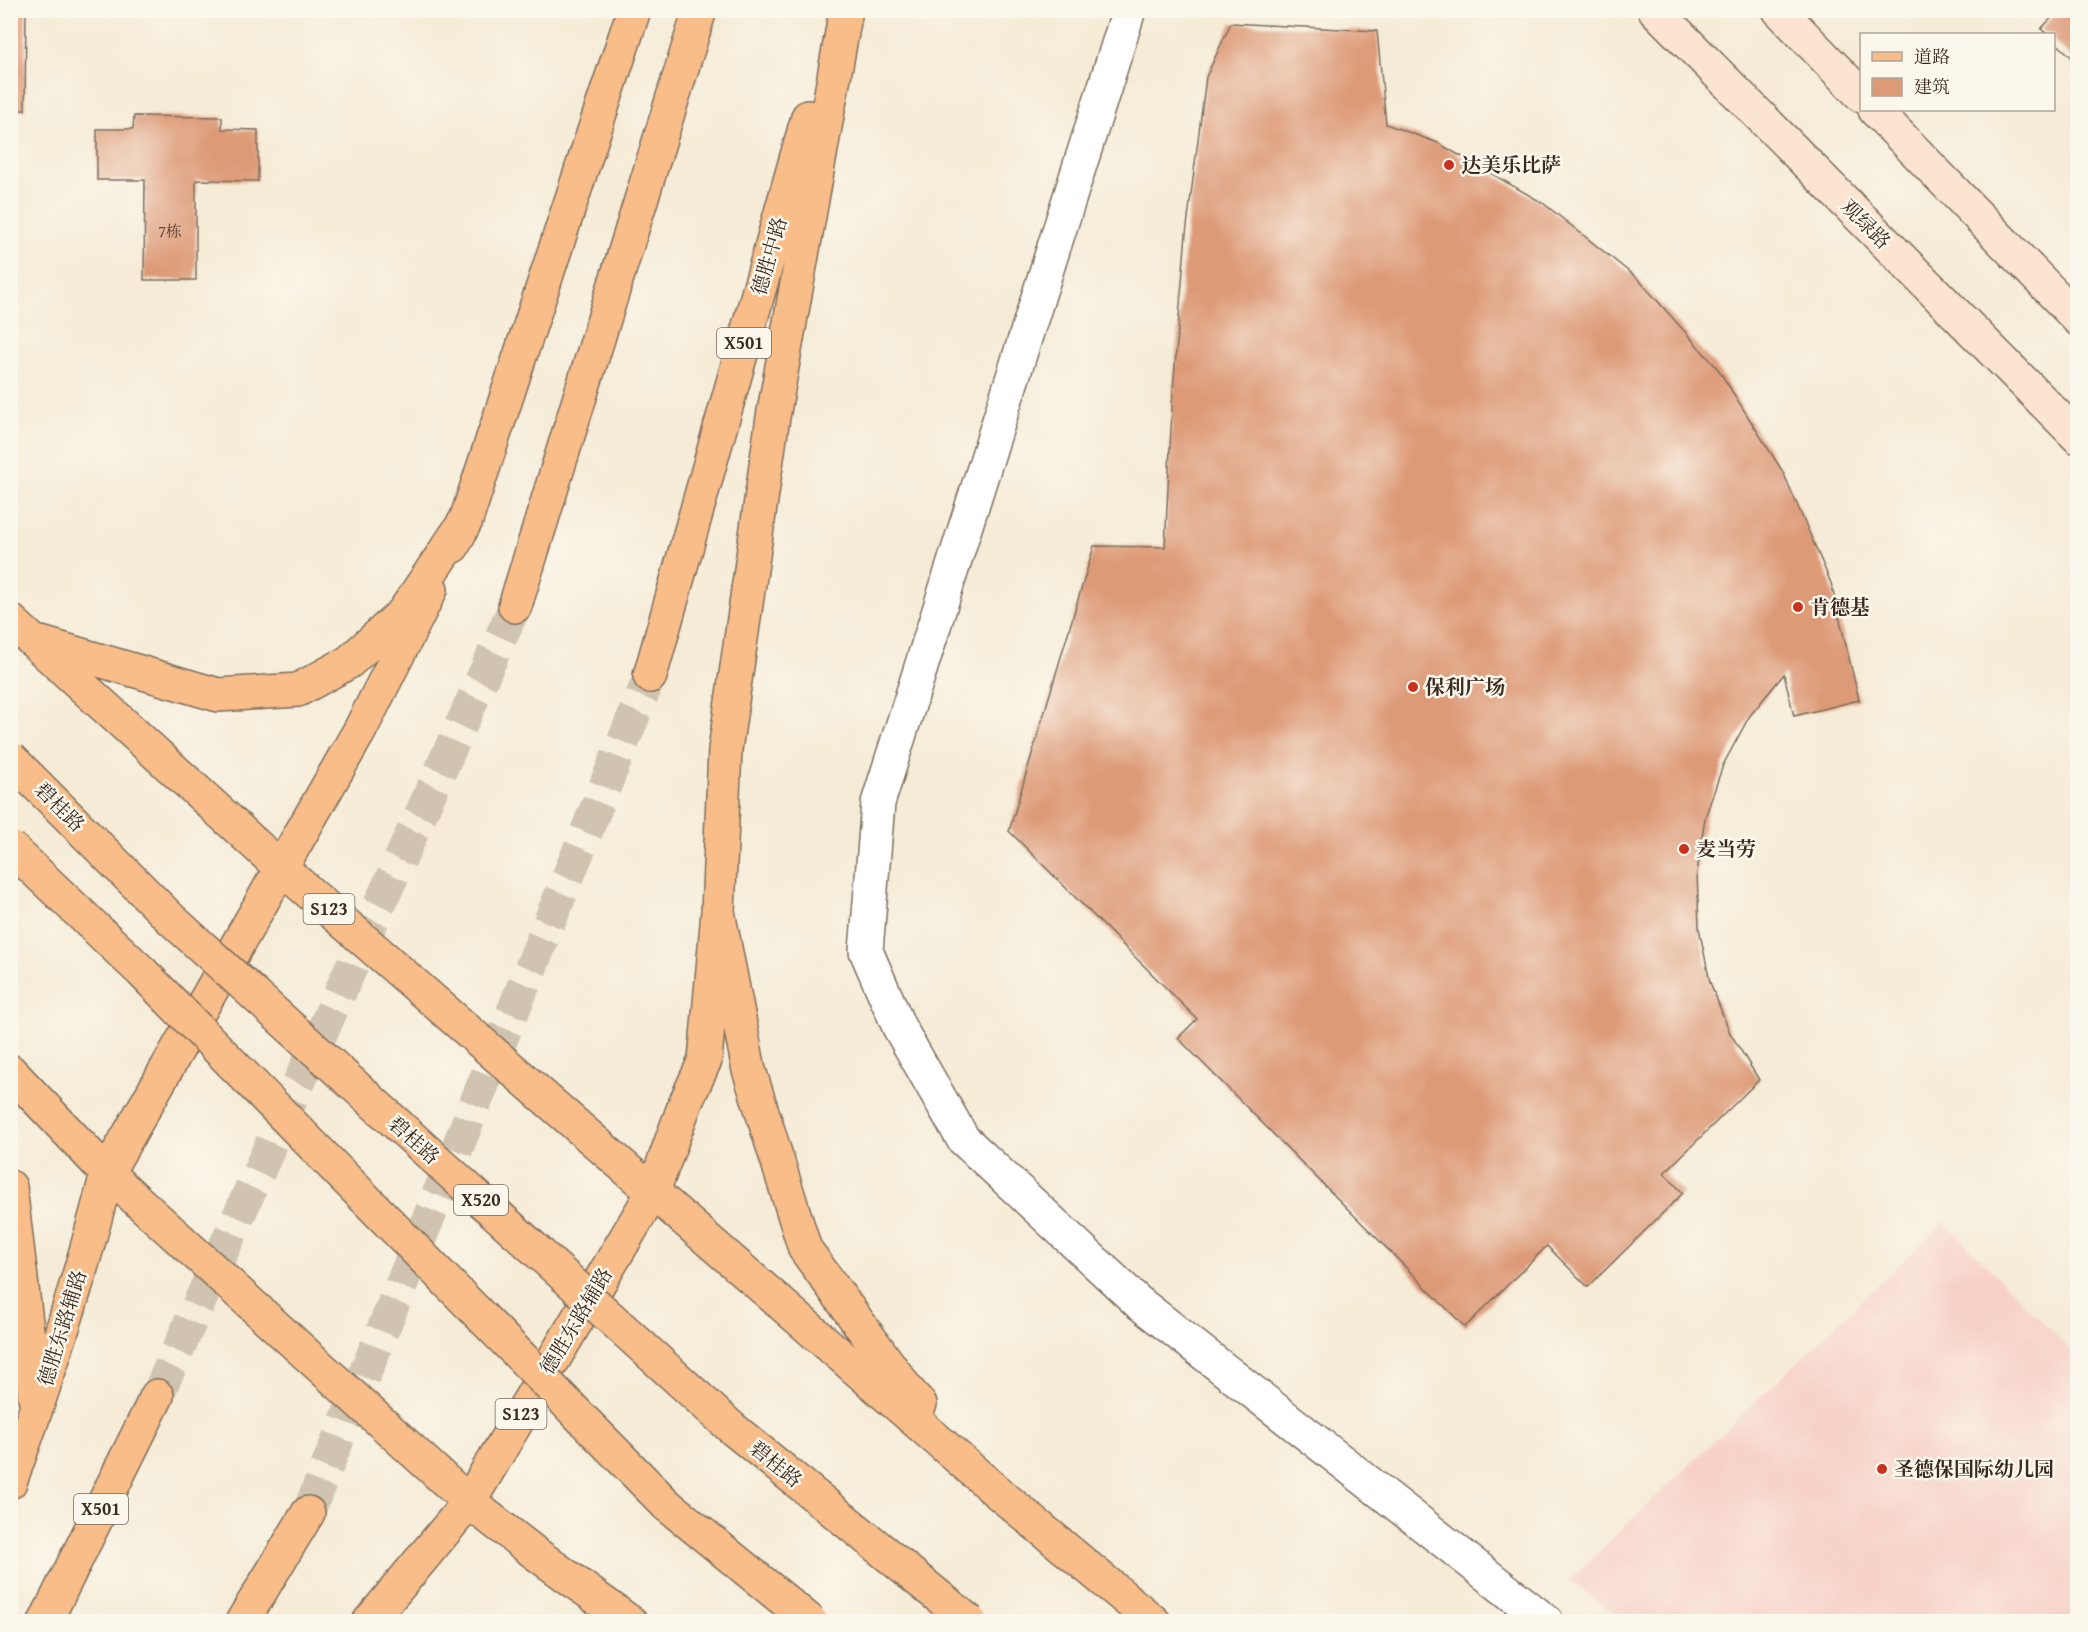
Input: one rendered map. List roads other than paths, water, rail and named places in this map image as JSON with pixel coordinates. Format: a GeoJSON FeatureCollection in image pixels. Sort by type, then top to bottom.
{"type":"FeatureCollection","features":[{"type":"Feature","properties":{"kind":"main road"},"geometry":{"type":"LineString","coordinates":[[36,642],[218,694],[298,690],[349,662],[403,613],[466,520],[634,10]]}},
{"type":"Feature","properties":{"kind":"main road"},"geometry":{"type":"LineString","coordinates":[[515,606],[700,10]]}},
{"type":"Feature","properties":{"kind":"main road","name":"德胜中路"},"geometry":{"type":"LineString","coordinates":[[650,675],[838,10]]}},
{"type":"Feature","properties":{"kind":"main road"},"geometry":{"type":"LineString","coordinates":[[846,10],[773,417],[725,750],[718,912],[749,1070],[805,1249],[908,1391],[996,1491]]}},
{"type":"Feature","properties":{"kind":"main road","name":"观绿路"},"geometry":{"type":"LineString","coordinates":[[1655,10],[2078,437]]}},
{"type":"Feature","properties":{"kind":"main road"},"geometry":{"type":"LineString","coordinates":[[1779,10],[1860,94]]}},
{"type":"Feature","properties":{"kind":"main road"},"geometry":{"type":"LineString","coordinates":[[1876,111],[2078,319]]}},
{"type":"Feature","properties":{"kind":"main road","name":"德胜东路辅路"},"geometry":{"type":"LineString","coordinates":[[10,1482],[37,1410],[107,1173],[360,730],[466,520]]}},
{"type":"Feature","properties":{"kind":"main road","name":"S123"},"geometry":{"type":"LineString","coordinates":[[10,620],[280,867],[653,1192]]}},
{"type":"Feature","properties":{"kind":"main road","name":"碧桂路"},"geometry":{"type":"LineString","coordinates":[[10,758],[170,918],[733,1429],[970,1622]]}},
{"type":"Feature","properties":{"kind":"main road"},"geometry":{"type":"LineString","coordinates":[[10,847],[151,981],[667,1505],[811,1622]]}},
{"type":"Feature","properties":{"kind":"main road","name":"德胜东路辅路"},"geometry":{"type":"LineString","coordinates":[[369,1622],[469,1502],[653,1192],[685,1104],[705,1060],[718,912]]}},
{"type":"Feature","properties":{"kind":"main road"},"geometry":{"type":"LineString","coordinates":[[10,1071],[107,1173],[469,1502],[630,1622]]}},
{"type":"Feature","properties":{"kind":"main road"},"geometry":{"type":"LineString","coordinates":[[10,1187],[37,1410]]}},
{"type":"Feature","properties":{"kind":"main road"},"geometry":{"type":"LineString","coordinates":[[653,1192],[996,1491],[1154,1622]]}},
{"type":"Feature","properties":{"kind":"main road","name":"X501"},"geometry":{"type":"LineString","coordinates":[[45,1622],[157,1396]]}},
{"type":"Feature","properties":{"kind":"main road"},"geometry":{"type":"LineString","coordinates":[[242,1622],[308,1513]]}},
{"type":"Feature","properties":{"kind":"street"},"geometry":{"type":"LineString","coordinates":[[1129,10],[878,803],[866,951],[899,1027],[963,1139],[1138,1302],[1547,1622]]}},
{"type":"Feature","properties":{"kind":"tunnel"},"geometry":{"type":"LineString","coordinates":[[157,1396],[515,606]]}},
{"type":"Feature","properties":{"kind":"tunnel"},"geometry":{"type":"LineString","coordinates":[[308,1513],[650,676]]}},
{"type":"Feature","properties":{"kind":"place","name":"达美乐比萨"},"geometry":{"type":"Point","coordinates":[1449,165]}},
{"type":"Feature","properties":{"kind":"place","name":"肯德基"},"geometry":{"type":"Point","coordinates":[1798,607]}},
{"type":"Feature","properties":{"kind":"place","name":"保利广场"},"geometry":{"type":"Point","coordinates":[1413,687]}},
{"type":"Feature","properties":{"kind":"place","name":"麦当劳"},"geometry":{"type":"Point","coordinates":[1684,849]}},
{"type":"Feature","properties":{"kind":"place","name":"圣德保国际幼儿园"},"geometry":{"type":"Point","coordinates":[1882,1469]}}]}
